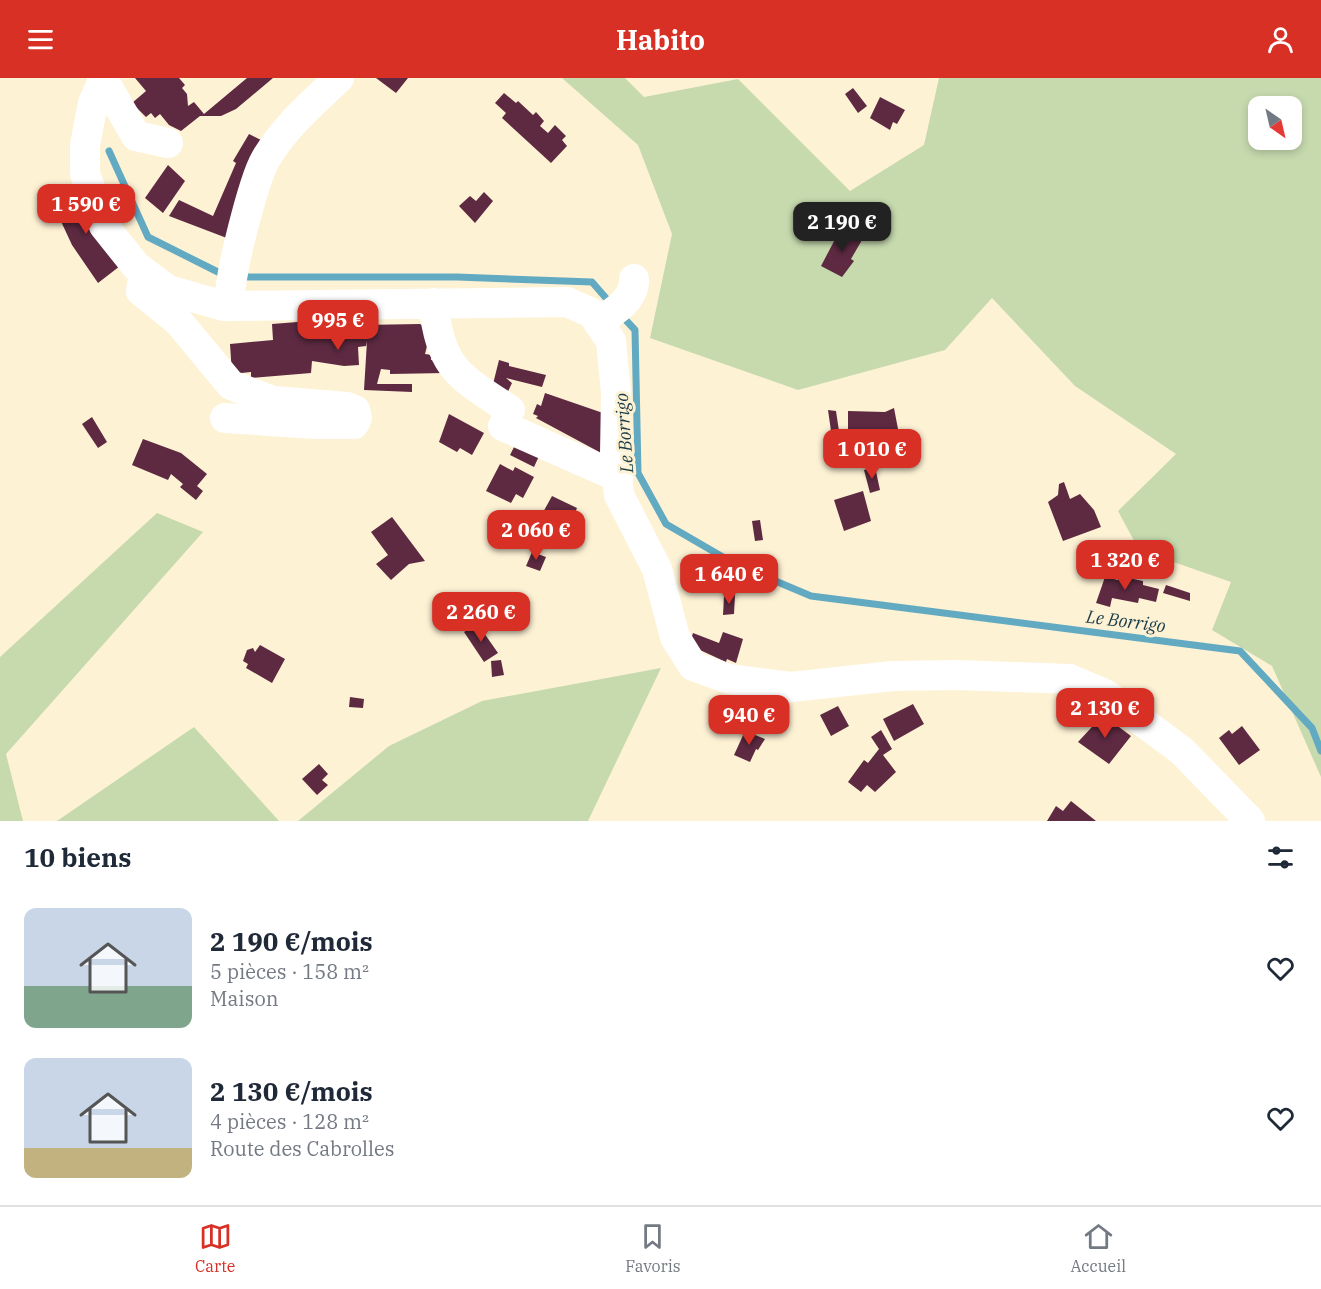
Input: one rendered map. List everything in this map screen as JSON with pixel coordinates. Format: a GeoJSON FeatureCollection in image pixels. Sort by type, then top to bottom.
{"type":"FeatureCollection","features":[{"type":"Feature","properties":{"kind":"street"},"geometry":{"type":"LineString","coordinates":[[229,302],[233,267],[264,160],[298,118],[339,78]]}},
{"type":"Feature","properties":{"kind":"street"},"geometry":{"type":"LineString","coordinates":[[95,85],[136,136],[168,143]]}},
{"type":"Feature","properties":{"kind":"street"},"geometry":{"type":"LineString","coordinates":[[95,85],[85,145],[85,174],[104,226],[145,272],[168,290],[229,302],[567,302],[592,313],[618,303],[611,341],[619,495],[657,569],[675,637],[693,666],[729,679],[791,687],[893,676],[958,675],[1070,679],[1106,694],[1182,751],[1250,821]]}},
{"type":"Feature","properties":{"kind":"street"},"geometry":{"type":"LineString","coordinates":[[145,272],[141,291],[178,321],[231,385],[273,401],[347,407],[354,410],[357,418],[354,424],[315,424],[225,418]]}},
{"type":"Feature","properties":{"kind":"street"},"geometry":{"type":"LineString","coordinates":[[432,303],[438,339],[452,366],[463,378],[506,418],[618,477]]}},
{"type":"Feature","properties":{"kind":"green space"},"geometry":{"type":"Polygon","coordinates":[[[562,78],[625,78],[644,97],[738,79],[850,191],[924,145],[939,78],[1321,78],[1321,777],[1272,666],[1212,630],[1231,582],[1139,550],[1118,511],[1176,454],[1075,386],[992,298],[945,350],[798,390],[650,338],[672,234],[638,145],[562,78]]]}},
{"type":"Feature","properties":{"kind":"green space"},"geometry":{"type":"Polygon","coordinates":[[[157,513],[203,532],[6,754],[23,821],[0,821],[0,657],[157,513]]]}},
{"type":"Feature","properties":{"kind":"green space"},"geometry":{"type":"Polygon","coordinates":[[[661,668],[588,821],[298,821],[389,746],[482,701],[661,668]]]}},
{"type":"Feature","properties":{"kind":"green space"},"geometry":{"type":"Polygon","coordinates":[[[194,727],[279,821],[57,821],[194,727]]]}},
{"type":"Feature","properties":{"kind":"building"},"geometry":{"type":"Polygon","coordinates":[[[135,78],[179,78],[185,85],[182,88],[187,94],[188,106],[194,102],[204,114],[247,78],[273,78],[236,109],[221,116],[200,116],[181,131],[169,125],[160,114],[155,118],[151,113],[146,117],[132,103],[146,91],[135,78]]]}},
{"type":"Feature","properties":{"kind":"building"},"geometry":{"type":"Polygon","coordinates":[[[376,78],[408,78],[396,93],[376,78]]]}},
{"type":"Feature","properties":{"kind":"building"},"geometry":{"type":"Polygon","coordinates":[[[853,88],[867,106],[858,113],[845,94],[853,88]]]}},
{"type":"Feature","properties":{"kind":"building"},"geometry":{"type":"Polygon","coordinates":[[[504,93],[516,103],[518,101],[533,115],[536,112],[544,121],[540,126],[548,133],[555,125],[566,136],[562,140],[567,146],[551,163],[502,118],[506,113],[495,103],[504,93]]]}},
{"type":"Feature","properties":{"kind":"building"},"geometry":{"type":"Polygon","coordinates":[[[880,97],[905,110],[897,124],[893,122],[890,130],[870,118],[880,97]]]}},
{"type":"Feature","properties":{"kind":"building"},"geometry":{"type":"Polygon","coordinates":[[[249,134],[261,140],[232,240],[169,216],[179,200],[213,216],[236,163],[233,161],[249,134]]]}},
{"type":"Feature","properties":{"kind":"building"},"geometry":{"type":"Polygon","coordinates":[[[168,165],[185,181],[163,213],[145,198],[168,165]]]}},
{"type":"Feature","properties":{"kind":"building"},"geometry":{"type":"Polygon","coordinates":[[[76,188],[120,266],[98,283],[72,245],[52,202],[76,188]]]}},
{"type":"Feature","properties":{"kind":"building"},"geometry":{"type":"Polygon","coordinates":[[[484,192],[493,201],[475,223],[459,206],[470,196],[476,201],[484,192]]]}},
{"type":"Feature","properties":{"kind":"building"},"geometry":{"type":"Polygon","coordinates":[[[841,228],[862,240],[851,259],[854,261],[842,277],[821,266],[841,228]]]}},
{"type":"Feature","properties":{"kind":"building"},"geometry":{"type":"Polygon","coordinates":[[[361,317],[361,325],[420,324],[424,326],[428,342],[425,354],[432,355],[431,360],[437,360],[446,373],[390,374],[390,370],[381,369],[377,384],[412,384],[412,392],[364,390],[367,341],[366,346],[358,347],[359,365],[344,366],[312,361],[311,373],[251,378],[251,372],[232,374],[230,344],[273,340],[272,324],[361,317]]]}},
{"type":"Feature","properties":{"kind":"building"},"geometry":{"type":"Polygon","coordinates":[[[499,360],[509,363],[509,366],[546,375],[542,387],[506,378],[512,383],[504,400],[493,384],[499,360]]]}},
{"type":"Feature","properties":{"kind":"building"},"geometry":{"type":"Polygon","coordinates":[[[545,393],[603,413],[603,454],[536,418],[538,416],[533,414],[537,404],[541,406],[545,393]]]}},
{"type":"Feature","properties":{"kind":"building"},"geometry":{"type":"Polygon","coordinates":[[[894,408],[902,450],[884,454],[881,429],[848,429],[848,411],[885,412],[894,408]]]}},
{"type":"Feature","properties":{"kind":"building"},"geometry":{"type":"Polygon","coordinates":[[[828,410],[836,411],[839,431],[831,431],[828,410]]]}},
{"type":"Feature","properties":{"kind":"building"},"geometry":{"type":"Polygon","coordinates":[[[449,414],[484,433],[472,455],[460,448],[457,452],[439,442],[449,414]]]}},
{"type":"Feature","properties":{"kind":"building"},"geometry":{"type":"Polygon","coordinates":[[[92,417],[107,442],[98,448],[82,424],[92,417]]]}},
{"type":"Feature","properties":{"kind":"building"},"geometry":{"type":"Polygon","coordinates":[[[143,439],[181,453],[207,474],[197,486],[203,491],[196,500],[180,487],[183,484],[171,474],[168,480],[132,465],[143,439]]]}},
{"type":"Feature","properties":{"kind":"building"},"geometry":{"type":"Polygon","coordinates":[[[516,443],[540,454],[534,467],[510,455],[516,443]]]}},
{"type":"Feature","properties":{"kind":"building"},"geometry":{"type":"Polygon","coordinates":[[[500,464],[513,471],[515,467],[534,477],[523,498],[516,494],[511,503],[486,491],[500,464]]]}},
{"type":"Feature","properties":{"kind":"building"},"geometry":{"type":"Polygon","coordinates":[[[875,467],[880,490],[870,493],[864,470],[875,467]]]}},
{"type":"Feature","properties":{"kind":"building"},"geometry":{"type":"Polygon","coordinates":[[[1064,482],[1070,499],[1080,494],[1094,510],[1101,527],[1063,541],[1048,502],[1058,495],[1059,484],[1064,482]]]}},
{"type":"Feature","properties":{"kind":"building"},"geometry":{"type":"Polygon","coordinates":[[[863,491],[871,521],[844,531],[834,500],[863,491]]]}},
{"type":"Feature","properties":{"kind":"building"},"geometry":{"type":"Polygon","coordinates":[[[552,496],[577,508],[574,515],[584,520],[571,546],[541,531],[548,520],[541,516],[552,496]]]}},
{"type":"Feature","properties":{"kind":"building"},"geometry":{"type":"Polygon","coordinates":[[[392,517],[425,561],[409,564],[391,580],[376,564],[388,555],[371,532],[392,517]]]}},
{"type":"Feature","properties":{"kind":"building"},"geometry":{"type":"Polygon","coordinates":[[[760,520],[763,540],[755,541],[752,521],[760,520]]]}},
{"type":"Feature","properties":{"kind":"building"},"geometry":{"type":"Polygon","coordinates":[[[532,552],[546,557],[540,571],[526,566],[532,552]]]}},
{"type":"Feature","properties":{"kind":"building"},"geometry":{"type":"Polygon","coordinates":[[[1119,576],[1143,581],[1143,585],[1159,589],[1156,602],[1139,598],[1138,603],[1112,598],[1110,607],[1096,603],[1105,577],[1118,580],[1119,576]]]}},
{"type":"Feature","properties":{"kind":"building"},"geometry":{"type":"Polygon","coordinates":[[[1166,585],[1190,593],[1190,601],[1163,593],[1166,585]]]}},
{"type":"Feature","properties":{"kind":"building"},"geometry":{"type":"Polygon","coordinates":[[[735,595],[734,614],[723,615],[724,596],[735,595]]]}},
{"type":"Feature","properties":{"kind":"building"},"geometry":{"type":"Polygon","coordinates":[[[477,623],[498,653],[484,662],[464,632],[477,623]]]}},
{"type":"Feature","properties":{"kind":"building"},"geometry":{"type":"Polygon","coordinates":[[[723,632],[743,639],[736,663],[727,659],[726,662],[689,645],[693,633],[719,643],[723,632]]]}},
{"type":"Feature","properties":{"kind":"building"},"geometry":{"type":"Polygon","coordinates":[[[260,645],[285,659],[272,683],[246,668],[248,664],[243,661],[247,650],[253,648],[255,652],[260,645]]]}},
{"type":"Feature","properties":{"kind":"building"},"geometry":{"type":"Polygon","coordinates":[[[501,660],[504,675],[492,677],[491,661],[501,660]]]}},
{"type":"Feature","properties":{"kind":"building"},"geometry":{"type":"Polygon","coordinates":[[[350,697],[364,699],[363,708],[349,707],[350,697]]]}},
{"type":"Feature","properties":{"kind":"building"},"geometry":{"type":"Polygon","coordinates":[[[913,704],[924,724],[894,741],[883,719],[913,704]]]}},
{"type":"Feature","properties":{"kind":"building"},"geometry":{"type":"Polygon","coordinates":[[[838,706],[849,726],[831,736],[820,715],[838,706]]]}},
{"type":"Feature","properties":{"kind":"building"},"geometry":{"type":"Polygon","coordinates":[[[1103,715],[1131,736],[1109,764],[1078,742],[1103,715]]]}},
{"type":"Feature","properties":{"kind":"building"},"geometry":{"type":"Polygon","coordinates":[[[1242,726],[1260,750],[1239,765],[1219,738],[1229,730],[1232,734],[1242,726]]]}},
{"type":"Feature","properties":{"kind":"building"},"geometry":{"type":"Polygon","coordinates":[[[881,730],[892,749],[883,755],[896,772],[875,792],[867,785],[861,792],[848,782],[864,760],[868,763],[879,749],[871,737],[881,730]]]}},
{"type":"Feature","properties":{"kind":"building"},"geometry":{"type":"Polygon","coordinates":[[[745,731],[765,739],[758,750],[756,749],[750,762],[734,755],[745,731]]]}},
{"type":"Feature","properties":{"kind":"building"},"geometry":{"type":"Polygon","coordinates":[[[319,764],[328,774],[322,780],[328,785],[317,795],[302,779],[319,764]]]}},
{"type":"Feature","properties":{"kind":"building"},"geometry":{"type":"Polygon","coordinates":[[[1071,801],[1096,821],[1047,821],[1056,806],[1063,811],[1071,801]]]}},
{"type":"Feature","properties":{"kind":"waterway","name":"Le Borrigo"},"geometry":{"type":"LineString","coordinates":[[109,151],[148,237],[224,275]]}},
{"type":"Feature","properties":{"kind":"waterway","name":"Le Borrigo"},"geometry":{"type":"LineString","coordinates":[[241,277],[457,277],[592,282],[612,305]]}},
{"type":"Feature","properties":{"kind":"waterway","name":"Le Borrigo"},"geometry":{"type":"LineString","coordinates":[[622,316],[635,330],[638,473],[666,524],[735,564],[811,596],[1240,651],[1312,728],[1321,751]]}}]}
